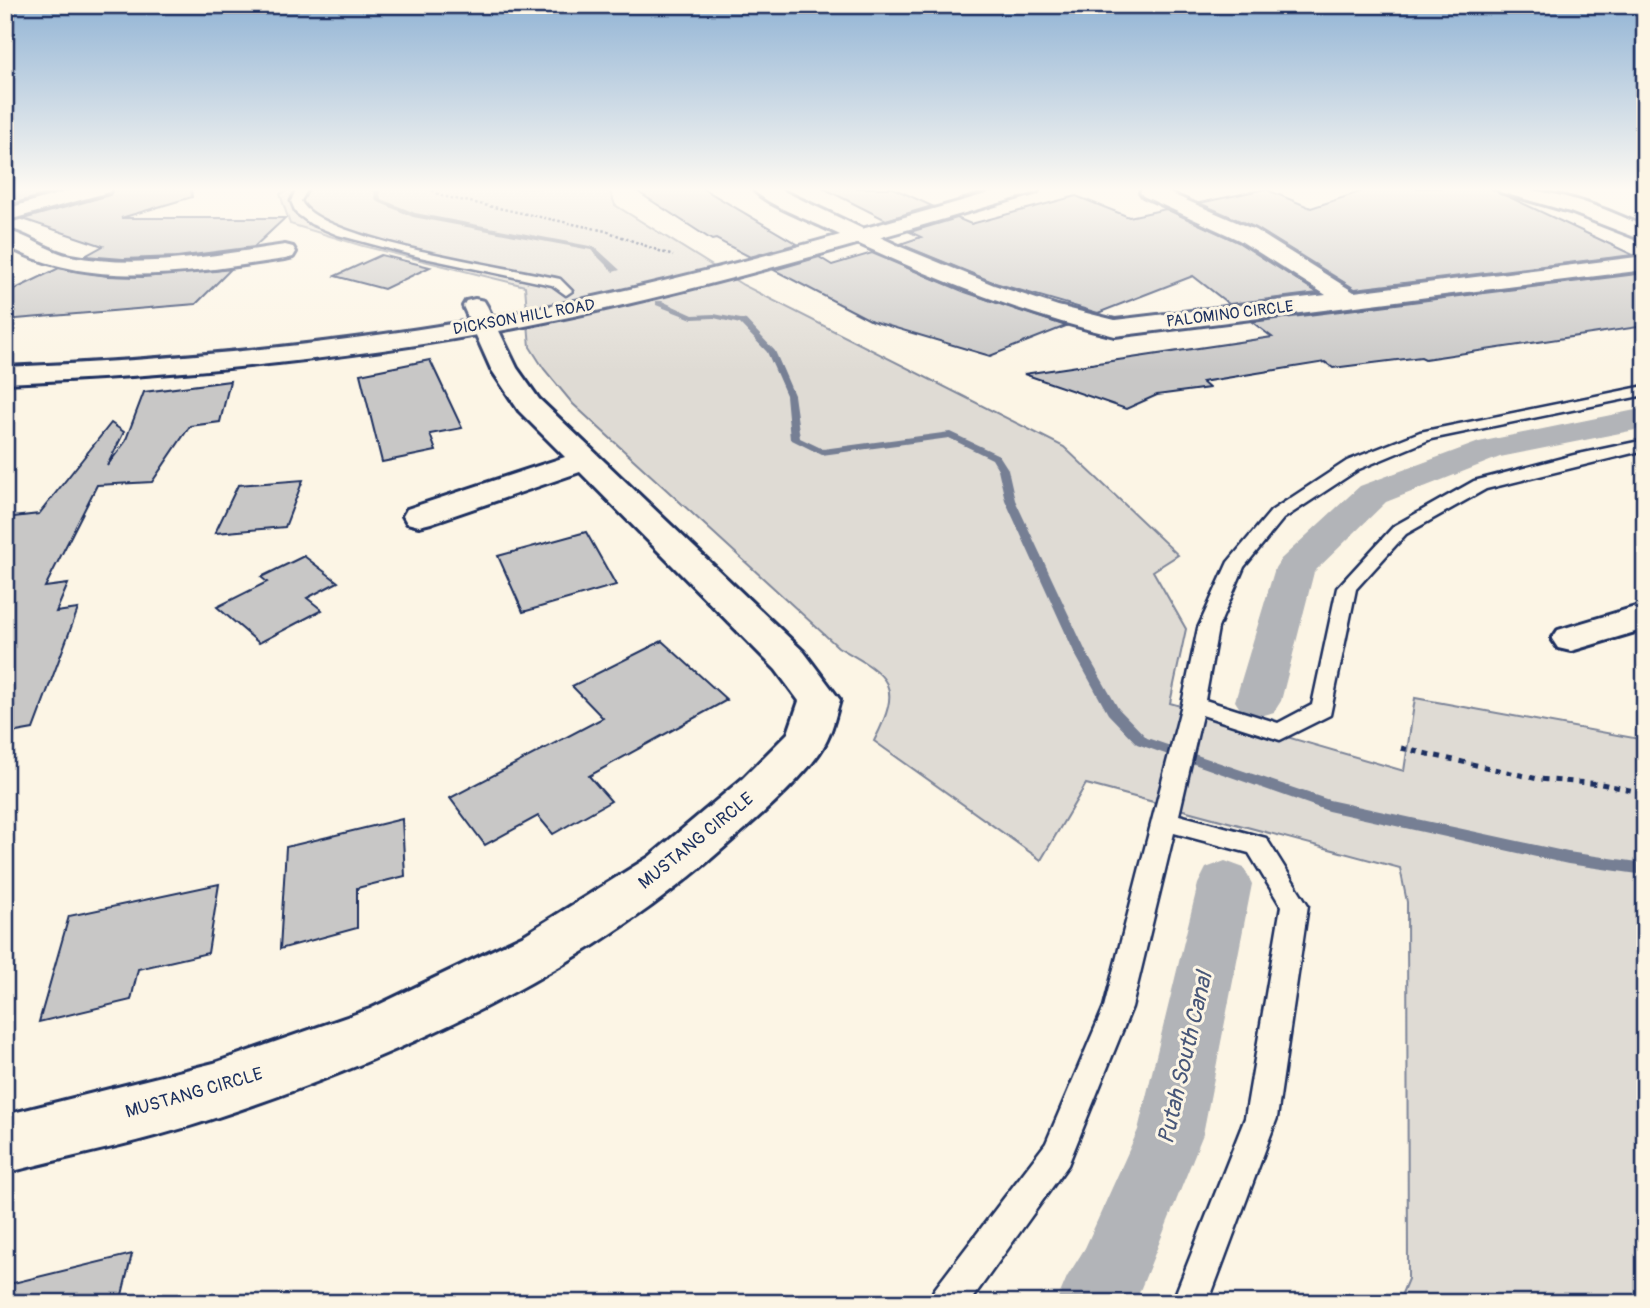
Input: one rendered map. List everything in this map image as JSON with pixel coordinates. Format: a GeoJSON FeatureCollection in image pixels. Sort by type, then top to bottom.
{"type":"FeatureCollection","features":[{"type":"Feature","properties":{"kind":"street"},"geometry":{"type":"LineString","coordinates":[[25,249],[42,256],[105,266],[205,263],[285,252]]}},
{"type":"Feature","properties":{"kind":"street","name":"DICKSON HILL ROAD"},"geometry":{"type":"LineString","coordinates":[[5,375],[235,359],[356,345],[741,249]]}},
{"type":"Feature","properties":{"kind":"street","name":"DICKSON HILL ROAD"},"geometry":{"type":"LineString","coordinates":[[5,352],[209,340],[359,324],[480,316],[666,289],[812,249]]}},
{"type":"Feature","properties":{"kind":"street","name":"PALOMINO CIRCLE"},"geometry":{"type":"LineString","coordinates":[[888,249],[978,289],[1086,322],[1115,328],[1645,262]]}},
{"type":"Feature","properties":{"kind":"street"},"geometry":{"type":"LineString","coordinates":[[1269,249],[1349,299]]}},
{"type":"Feature","properties":{"kind":"street","name":"MUSTANG CIRCLE"},"geometry":{"type":"LineString","coordinates":[[5,1144],[227,1087],[383,1030],[542,951],[666,871],[758,792],[806,740],[820,700],[797,671],[529,405],[504,369],[480,316]]}},
{"type":"Feature","properties":{"kind":"street"},"geometry":{"type":"LineString","coordinates":[[419,516],[583,461]]}},
{"type":"Feature","properties":{"kind":"street"},"geometry":{"type":"LineString","coordinates":[[1571,639],[1645,616]]}},
{"type":"Feature","properties":{"kind":"lane"},"geometry":{"type":"LineString","coordinates":[[401,249],[556,282],[566,291]]}},
{"type":"Feature","properties":{"kind":"lane"},"geometry":{"type":"LineString","coordinates":[[947,1303],[1057,1154],[1118,1007],[1192,711],[1208,628],[1235,566],[1278,515],[1353,465],[1426,435],[1504,416],[1645,390]]}},
{"type":"Feature","properties":{"kind":"lane"},"geometry":{"type":"LineString","coordinates":[[1192,711],[1280,732],[1322,709],[1348,588],[1400,530],[1480,485],[1574,460],[1645,445]]}},
{"type":"Feature","properties":{"kind":"lane"},"geometry":{"type":"LineString","coordinates":[[1167,810],[1257,845],[1295,905],[1261,1118],[1190,1303]]}},
{"type":"Feature","properties":{"kind":"path"},"geometry":{"type":"LineString","coordinates":[[660,249],[686,264]]}},
{"type":"Feature","properties":{"kind":"path"},"geometry":{"type":"LineString","coordinates":[[1401,748],[1538,779],[1601,784],[1645,793]]}},
{"type":"Feature","properties":{"kind":"shaded area"},"geometry":{"type":"Polygon","coordinates":[[[375,249],[685,249],[743,285],[1064,447],[1178,555],[1153,571],[1186,629],[1170,703],[1404,771],[1415,698],[1645,740],[1645,1303],[1398,1303],[1408,1279],[1407,902],[1400,868],[1086,784],[1041,860],[874,741],[888,706],[889,693],[880,674],[838,647],[573,404],[530,347],[525,286],[375,249]]]}},
{"type":"Feature","properties":{"kind":"building"},"geometry":{"type":"Polygon","coordinates":[[[98,249],[238,249],[177,257],[123,259],[85,256],[98,249]]]}},
{"type":"Feature","properties":{"kind":"building"},"geometry":{"type":"Polygon","coordinates":[[[735,249],[779,249],[750,257],[735,249]]]}},
{"type":"Feature","properties":{"kind":"building"},"geometry":{"type":"Polygon","coordinates":[[[912,249],[1249,249],[1318,293],[1229,304],[1193,276],[1098,313],[995,283],[912,249]]]}},
{"type":"Feature","properties":{"kind":"building"},"geometry":{"type":"Polygon","coordinates":[[[1290,249],[1620,249],[1633,255],[1355,289],[1290,249]]]}},
{"type":"Feature","properties":{"kind":"building"},"geometry":{"type":"Polygon","coordinates":[[[872,253],[965,292],[1066,326],[990,356],[872,321],[774,270],[819,257],[832,265],[872,253]]]}},
{"type":"Feature","properties":{"kind":"building"},"geometry":{"type":"Polygon","coordinates":[[[381,255],[430,267],[384,289],[335,276],[381,255]]]}},
{"type":"Feature","properties":{"kind":"building"},"geometry":{"type":"Polygon","coordinates":[[[59,268],[107,276],[143,277],[231,269],[196,304],[5,320],[5,294],[59,268]]]}},
{"type":"Feature","properties":{"kind":"building"},"geometry":{"type":"Polygon","coordinates":[[[1645,273],[1645,326],[1425,359],[1421,357],[1333,368],[1325,362],[1202,382],[1209,388],[1157,395],[1126,409],[1024,374],[1272,337],[1252,322],[1645,273]]]}},
{"type":"Feature","properties":{"kind":"building"},"geometry":{"type":"Polygon","coordinates":[[[430,360],[462,428],[430,434],[436,451],[382,462],[360,374],[430,360]]]}},
{"type":"Feature","properties":{"kind":"building"},"geometry":{"type":"Polygon","coordinates":[[[230,381],[220,422],[190,426],[152,482],[97,485],[45,587],[68,584],[56,612],[78,609],[33,729],[5,734],[5,518],[39,514],[111,423],[124,432],[107,466],[125,442],[144,392],[230,381]]]}},
{"type":"Feature","properties":{"kind":"building"},"geometry":{"type":"Polygon","coordinates":[[[303,480],[285,527],[215,533],[238,485],[303,480]]]}},
{"type":"Feature","properties":{"kind":"building"},"geometry":{"type":"Polygon","coordinates":[[[586,532],[616,585],[523,612],[498,556],[586,532]]]}},
{"type":"Feature","properties":{"kind":"building"},"geometry":{"type":"Polygon","coordinates":[[[304,556],[338,582],[307,598],[322,610],[259,643],[217,607],[267,582],[261,577],[304,556]]]}},
{"type":"Feature","properties":{"kind":"building"},"geometry":{"type":"Polygon","coordinates":[[[662,641],[727,700],[589,776],[611,801],[553,834],[538,816],[485,845],[450,798],[603,718],[572,686],[662,641]]]}},
{"type":"Feature","properties":{"kind":"building"},"geometry":{"type":"Polygon","coordinates":[[[402,819],[405,876],[357,888],[357,928],[280,949],[286,847],[402,819]]]}},
{"type":"Feature","properties":{"kind":"building"},"geometry":{"type":"Polygon","coordinates":[[[219,884],[208,953],[138,969],[131,1000],[39,1022],[69,916],[219,884]]]}},
{"type":"Feature","properties":{"kind":"building"},"geometry":{"type":"Polygon","coordinates":[[[132,1254],[120,1303],[5,1303],[5,1285],[132,1254]]]}},
{"type":"Feature","properties":{"kind":"waterway"},"geometry":{"type":"LineString","coordinates":[[594,249],[616,270]]}},
{"type":"Feature","properties":{"kind":"waterway"},"geometry":{"type":"LineString","coordinates":[[659,303],[692,317],[714,316],[743,322],[771,351],[790,395],[795,439],[822,452],[950,435],[996,457],[1003,469],[1010,500],[1081,654],[1113,711],[1142,741],[1328,805],[1568,858],[1645,869]]}},
{"type":"Feature","properties":{"kind":"waterway","name":"Putah South Canal"},"geometry":{"type":"LineString","coordinates":[[1258,701],[1295,568],[1373,494],[1491,449],[1645,418]]}},
{"type":"Feature","properties":{"kind":"waterway","name":"Putah South Canal"},"geometry":{"type":"LineString","coordinates":[[1093,1303],[1111,1274],[1170,1134],[1225,884]]}}]}
